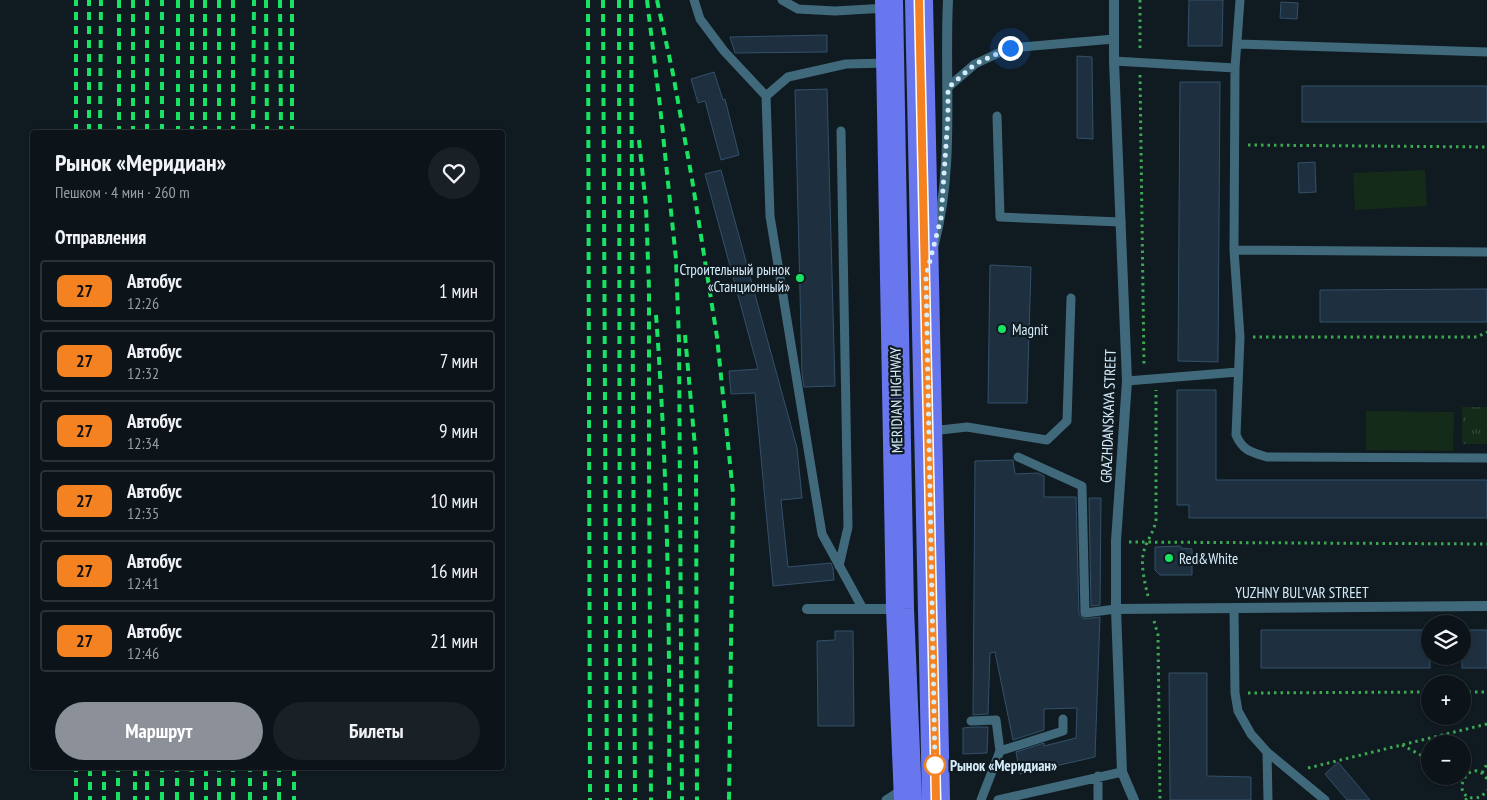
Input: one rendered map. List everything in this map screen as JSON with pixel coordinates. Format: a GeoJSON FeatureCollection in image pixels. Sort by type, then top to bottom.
{"type":"FeatureCollection","features":[{"type":"Feature","properties":{"kind":"main road"},"geometry":{"type":"LineString","coordinates":[[919,0],[936,800]]}},
{"type":"Feature","properties":{"kind":"main road","name":"MERIDIAN HIGHWAY"},"geometry":{"type":"LineString","coordinates":[[889,4],[900,609],[900,795]]}},
{"type":"Feature","properties":{"kind":"street"},"geometry":{"type":"LineString","coordinates":[[926,276],[941,218],[948,116],[948,0]]}},
{"type":"Feature","properties":{"kind":"street","name":"GRAZHDANSKAYA STREET"},"geometry":{"type":"LineString","coordinates":[[1114,0],[1114,61],[1127,381],[1116,541],[1116,609],[1122,772],[1134,800]]}},
{"type":"Feature","properties":{"kind":"street","name":"YUZHNY BUL'VAR STREET"},"geometry":{"type":"LineString","coordinates":[[1116,609],[1487,606]]}},
{"type":"Feature","properties":{"kind":"street"},"geometry":{"type":"LineString","coordinates":[[807,609],[900,609]]}},
{"type":"Feature","properties":{"kind":"lane"},"geometry":{"type":"LineString","coordinates":[[694,0],[700,19],[724,51],[766,96],[770,216],[822,534],[863,609]]}},
{"type":"Feature","properties":{"kind":"lane"},"geometry":{"type":"LineString","coordinates":[[782,0],[798,9],[835,11],[889,4]]}},
{"type":"Feature","properties":{"kind":"lane"},"geometry":{"type":"LineString","coordinates":[[1240,0],[1235,68],[1234,145],[1234,250],[1240,337],[1236,434],[1240,445],[1250,452],[1268,456],[1487,458]]}},
{"type":"Feature","properties":{"kind":"lane"},"geometry":{"type":"LineString","coordinates":[[948,88],[975,64],[1010,48],[1114,39]]}},
{"type":"Feature","properties":{"kind":"lane"},"geometry":{"type":"LineString","coordinates":[[1237,44],[1487,52]]}},
{"type":"Feature","properties":{"kind":"lane"},"geometry":{"type":"LineString","coordinates":[[1114,61],[1235,68]]}},
{"type":"Feature","properties":{"kind":"lane"},"geometry":{"type":"LineString","coordinates":[[766,96],[788,77],[846,64],[890,63]]}},
{"type":"Feature","properties":{"kind":"lane"},"geometry":{"type":"LineString","coordinates":[[997,116],[1000,217],[1121,222]]}},
{"type":"Feature","properties":{"kind":"lane"},"geometry":{"type":"LineString","coordinates":[[839,566],[848,527],[841,131]]}},
{"type":"Feature","properties":{"kind":"lane"},"geometry":{"type":"LineString","coordinates":[[1234,250],[1487,252]]}},
{"type":"Feature","properties":{"kind":"lane"},"geometry":{"type":"LineString","coordinates":[[929,431],[967,427],[1047,440],[1067,421],[1071,298]]}},
{"type":"Feature","properties":{"kind":"lane"},"geometry":{"type":"LineString","coordinates":[[1127,381],[1238,372]]}},
{"type":"Feature","properties":{"kind":"lane"},"geometry":{"type":"LineString","coordinates":[[1018,457],[1082,486],[1085,613],[1116,609]]}},
{"type":"Feature","properties":{"kind":"lane"},"geometry":{"type":"LineString","coordinates":[[1234,608],[1235,693],[1238,711],[1251,734],[1268,752],[1324,800]]}},
{"type":"Feature","properties":{"kind":"lane"},"geometry":{"type":"LineString","coordinates":[[1000,751],[1063,731],[1063,719]]}},
{"type":"Feature","properties":{"kind":"lane"},"geometry":{"type":"LineString","coordinates":[[971,721],[996,720],[1000,751],[981,800]]}},
{"type":"Feature","properties":{"kind":"lane"},"geometry":{"type":"LineString","coordinates":[[1268,752],[1268,800]]}},
{"type":"Feature","properties":{"kind":"lane"},"geometry":{"type":"LineString","coordinates":[[998,800],[1122,772]]}},
{"type":"Feature","properties":{"kind":"lane"},"geometry":{"type":"LineString","coordinates":[[1098,776],[1098,800]]}},
{"type":"Feature","properties":{"kind":"path"},"geometry":{"type":"LineString","coordinates":[[1140,0],[1144,366],[1156,379],[1156,520],[1153,532],[1142,556],[1151,610],[1158,635],[1160,800]]}},
{"type":"Feature","properties":{"kind":"path"},"geometry":{"type":"LineString","coordinates":[[1234,145],[1487,147]]}},
{"type":"Feature","properties":{"kind":"path"},"geometry":{"type":"LineString","coordinates":[[1240,337],[1477,337],[1487,332]]}},
{"type":"Feature","properties":{"kind":"path"},"geometry":{"type":"LineString","coordinates":[[1116,541],[1487,544]]}},
{"type":"Feature","properties":{"kind":"path"},"geometry":{"type":"LineString","coordinates":[[1235,693],[1421,692]]}},
{"type":"Feature","properties":{"kind":"path"},"geometry":{"type":"LineString","coordinates":[[1471,692],[1487,692]]}},
{"type":"Feature","properties":{"kind":"path"},"geometry":{"type":"LineString","coordinates":[[1290,772],[1487,724]]}},
{"type":"Feature","properties":{"kind":"path"},"geometry":{"type":"LineString","coordinates":[[1401,744],[1421,755]]}},
{"type":"Feature","properties":{"kind":"path"},"geometry":{"type":"LineString","coordinates":[[1482,773],[1487,764]]}},
{"type":"Feature","properties":{"kind":"path"},"geometry":{"type":"LineString","coordinates":[[1471,772],[1478,771],[1487,779]]}},
{"type":"Feature","properties":{"kind":"path"},"geometry":{"type":"LineString","coordinates":[[1462,785],[1463,791],[1474,798],[1482,796],[1487,790]]}},
{"type":"Feature","properties":{"kind":"path"},"geometry":{"type":"LineString","coordinates":[[1465,800],[1470,797]]}},
{"type":"Feature","properties":{"kind":"green space"},"geometry":{"type":"Polygon","coordinates":[[[1425,170],[1427,206],[1355,210],[1353,173],[1425,170]]]}},
{"type":"Feature","properties":{"kind":"green space"},"geometry":{"type":"Polygon","coordinates":[[[1462,407],[1487,407],[1487,444],[1462,444],[1462,407]]]}},
{"type":"Feature","properties":{"kind":"green space"},"geometry":{"type":"Polygon","coordinates":[[[1366,411],[1454,412],[1453,451],[1366,450],[1366,411]]]}},
{"type":"Feature","properties":{"kind":"building"},"geometry":{"type":"Polygon","coordinates":[[[1189,0],[1223,0],[1222,46],[1188,46],[1189,0]]]}},
{"type":"Feature","properties":{"kind":"building"},"geometry":{"type":"Polygon","coordinates":[[[1281,2],[1298,3],[1297,19],[1280,18],[1281,2]]]}},
{"type":"Feature","properties":{"kind":"building"},"geometry":{"type":"Polygon","coordinates":[[[827,35],[827,52],[735,53],[730,37],[827,35]]]}},
{"type":"Feature","properties":{"kind":"building"},"geometry":{"type":"Polygon","coordinates":[[[1077,56],[1092,57],[1093,139],[1077,138],[1077,56]]]}},
{"type":"Feature","properties":{"kind":"building"},"geometry":{"type":"Polygon","coordinates":[[[714,72],[723,100],[725,99],[739,155],[721,160],[705,101],[698,103],[691,79],[714,72]]]}},
{"type":"Feature","properties":{"kind":"building"},"geometry":{"type":"Polygon","coordinates":[[[1180,82],[1220,82],[1218,362],[1178,361],[1180,82]]]}},
{"type":"Feature","properties":{"kind":"building"},"geometry":{"type":"Polygon","coordinates":[[[1302,86],[1487,86],[1487,122],[1302,122],[1302,86]]]}},
{"type":"Feature","properties":{"kind":"building"},"geometry":{"type":"Polygon","coordinates":[[[827,89],[835,386],[804,387],[802,374],[795,90],[827,89]]]}},
{"type":"Feature","properties":{"kind":"building"},"geometry":{"type":"Polygon","coordinates":[[[1315,162],[1316,192],[1299,193],[1298,163],[1315,162]]]}},
{"type":"Feature","properties":{"kind":"building"},"geometry":{"type":"Polygon","coordinates":[[[721,170],[797,448],[802,498],[781,500],[788,567],[831,563],[834,580],[773,586],[755,393],[731,394],[729,371],[758,369],[705,174],[721,170]]]}},
{"type":"Feature","properties":{"kind":"building"},"geometry":{"type":"Polygon","coordinates":[[[990,265],[1031,267],[1027,403],[988,403],[990,265]]]}},
{"type":"Feature","properties":{"kind":"building"},"geometry":{"type":"Polygon","coordinates":[[[1487,289],[1487,322],[1320,322],[1320,290],[1487,289]]]}},
{"type":"Feature","properties":{"kind":"building"},"geometry":{"type":"Polygon","coordinates":[[[1177,390],[1216,390],[1216,480],[1487,480],[1487,518],[1189,518],[1189,505],[1177,505],[1177,390]]]}},
{"type":"Feature","properties":{"kind":"building","name":"Рынок «Меридиан»"},"geometry":{"type":"Polygon","coordinates":[[[1013,460],[1015,474],[1038,473],[1044,476],[1044,497],[1076,497],[1079,614],[1083,619],[1100,617],[1095,757],[1020,774],[1016,752],[1044,743],[1044,746],[1076,738],[1077,708],[1044,709],[1044,730],[1013,740],[995,652],[990,653],[988,714],[973,715],[975,461],[1013,460]]]}},
{"type":"Feature","properties":{"kind":"building"},"geometry":{"type":"Polygon","coordinates":[[[1089,498],[1101,498],[1100,605],[1091,606],[1089,498]]]}},
{"type":"Feature","properties":{"kind":"building"},"geometry":{"type":"Polygon","coordinates":[[[1180,546],[1181,548],[1192,549],[1192,575],[1160,575],[1155,570],[1155,547],[1180,546]]]}},
{"type":"Feature","properties":{"kind":"building"},"geometry":{"type":"Polygon","coordinates":[[[1261,630],[1421,630],[1421,665],[1430,665],[1430,668],[1261,668],[1261,630]]]}},
{"type":"Feature","properties":{"kind":"building"},"geometry":{"type":"Polygon","coordinates":[[[1471,630],[1487,630],[1487,668],[1462,668],[1462,665],[1471,665],[1471,630]]]}},
{"type":"Feature","properties":{"kind":"building"},"geometry":{"type":"Polygon","coordinates":[[[835,631],[853,631],[854,726],[818,726],[817,641],[835,640],[835,631]]]}},
{"type":"Feature","properties":{"kind":"building"},"geometry":{"type":"Polygon","coordinates":[[[1169,673],[1207,673],[1207,776],[1251,777],[1251,800],[1170,800],[1169,673]]]}},
{"type":"Feature","properties":{"kind":"building"},"geometry":{"type":"Polygon","coordinates":[[[988,727],[987,753],[963,754],[963,728],[988,727]]]}},
{"type":"Feature","properties":{"kind":"building"},"geometry":{"type":"Polygon","coordinates":[[[1338,762],[1370,800],[1347,800],[1325,774],[1338,762]]]}},
{"type":"Feature","properties":{"kind":"railway"},"geometry":{"type":"LineString","coordinates":[[76,0],[76,130]]}},
{"type":"Feature","properties":{"kind":"railway"},"geometry":{"type":"LineString","coordinates":[[89,0],[89,130]]}},
{"type":"Feature","properties":{"kind":"railway"},"geometry":{"type":"LineString","coordinates":[[100,130],[101,0]]}},
{"type":"Feature","properties":{"kind":"railway"},"geometry":{"type":"LineString","coordinates":[[119,0],[119,130]]}},
{"type":"Feature","properties":{"kind":"railway"},"geometry":{"type":"LineString","coordinates":[[133,0],[133,130]]}},
{"type":"Feature","properties":{"kind":"railway"},"geometry":{"type":"LineString","coordinates":[[147,0],[147,130]]}},
{"type":"Feature","properties":{"kind":"railway"},"geometry":{"type":"LineString","coordinates":[[162,0],[162,130]]}},
{"type":"Feature","properties":{"kind":"railway"},"geometry":{"type":"LineString","coordinates":[[178,0],[178,130]]}},
{"type":"Feature","properties":{"kind":"railway"},"geometry":{"type":"LineString","coordinates":[[192,0],[192,130]]}},
{"type":"Feature","properties":{"kind":"railway"},"geometry":{"type":"LineString","coordinates":[[205,0],[205,130]]}},
{"type":"Feature","properties":{"kind":"railway"},"geometry":{"type":"LineString","coordinates":[[219,0],[219,130]]}},
{"type":"Feature","properties":{"kind":"railway"},"geometry":{"type":"LineString","coordinates":[[233,0],[233,130]]}},
{"type":"Feature","properties":{"kind":"railway"},"geometry":{"type":"LineString","coordinates":[[253,130],[254,0]]}},
{"type":"Feature","properties":{"kind":"railway"},"geometry":{"type":"LineString","coordinates":[[266,0],[267,130]]}},
{"type":"Feature","properties":{"kind":"railway"},"geometry":{"type":"LineString","coordinates":[[280,0],[281,130]]}},
{"type":"Feature","properties":{"kind":"railway"},"geometry":{"type":"LineString","coordinates":[[292,0],[292,130]]}},
{"type":"Feature","properties":{"kind":"railway"},"geometry":{"type":"LineString","coordinates":[[588,0],[590,800]]}},
{"type":"Feature","properties":{"kind":"railway"},"geometry":{"type":"LineString","coordinates":[[603,0],[607,800]]}},
{"type":"Feature","properties":{"kind":"railway"},"geometry":{"type":"LineString","coordinates":[[619,0],[620,800]]}},
{"type":"Feature","properties":{"kind":"railway"},"geometry":{"type":"LineString","coordinates":[[631,0],[635,800]]}},
{"type":"Feature","properties":{"kind":"railway"},"geometry":{"type":"LineString","coordinates":[[647,0],[676,259],[679,342],[682,800]]}},
{"type":"Feature","properties":{"kind":"railway"},"geometry":{"type":"LineString","coordinates":[[657,0],[673,74],[692,179],[717,337],[733,493],[729,800]]}},
{"type":"Feature","properties":{"kind":"railway"},"geometry":{"type":"LineString","coordinates":[[639,140],[646,206],[649,289],[651,800]]}},
{"type":"Feature","properties":{"kind":"railway"},"geometry":{"type":"LineString","coordinates":[[656,315],[667,557],[669,800]]}},
{"type":"Feature","properties":{"kind":"railway"},"geometry":{"type":"LineString","coordinates":[[685,335],[696,458],[697,800]]}},
{"type":"Feature","properties":{"kind":"railway"},"geometry":{"type":"LineString","coordinates":[[76,770],[76,800]]}},
{"type":"Feature","properties":{"kind":"railway"},"geometry":{"type":"LineString","coordinates":[[90,770],[90,800]]}},
{"type":"Feature","properties":{"kind":"railway"},"geometry":{"type":"LineString","coordinates":[[104,770],[104,800]]}},
{"type":"Feature","properties":{"kind":"railway"},"geometry":{"type":"LineString","coordinates":[[118,770],[118,800]]}},
{"type":"Feature","properties":{"kind":"railway"},"geometry":{"type":"LineString","coordinates":[[135,770],[135,800]]}},
{"type":"Feature","properties":{"kind":"railway"},"geometry":{"type":"LineString","coordinates":[[147,770],[147,800]]}},
{"type":"Feature","properties":{"kind":"railway"},"geometry":{"type":"LineString","coordinates":[[162,770],[162,800]]}},
{"type":"Feature","properties":{"kind":"railway"},"geometry":{"type":"LineString","coordinates":[[177,770],[177,800]]}},
{"type":"Feature","properties":{"kind":"railway"},"geometry":{"type":"LineString","coordinates":[[192,770],[192,800]]}},
{"type":"Feature","properties":{"kind":"railway"},"geometry":{"type":"LineString","coordinates":[[206,770],[206,800]]}},
{"type":"Feature","properties":{"kind":"railway"},"geometry":{"type":"LineString","coordinates":[[219,770],[219,800]]}},
{"type":"Feature","properties":{"kind":"railway"},"geometry":{"type":"LineString","coordinates":[[233,770],[233,800]]}},
{"type":"Feature","properties":{"kind":"railway"},"geometry":{"type":"LineString","coordinates":[[250,770],[250,800]]}},
{"type":"Feature","properties":{"kind":"railway"},"geometry":{"type":"LineString","coordinates":[[265,770],[265,800]]}},
{"type":"Feature","properties":{"kind":"railway"},"geometry":{"type":"LineString","coordinates":[[279,770],[279,800]]}},
{"type":"Feature","properties":{"kind":"railway"},"geometry":{"type":"LineString","coordinates":[[294,770],[294,800]]}},
{"type":"Feature","properties":{"kind":"bus line","name":"27"},"geometry":{"type":"LineString","coordinates":[[919,0],[936,800]]}},
{"type":"Feature","properties":{"kind":"place","name":"Строительный рынок «Станционный»"},"geometry":{"type":"Point","coordinates":[800,278]}},
{"type":"Feature","properties":{"kind":"place","name":"Magnit"},"geometry":{"type":"Point","coordinates":[1002,329]}},
{"type":"Feature","properties":{"kind":"place","name":"Red&White"},"geometry":{"type":"Point","coordinates":[1169,558]}},
{"type":"Feature","properties":{"kind":"place","name":"Рынок «Меридиан»"},"geometry":{"type":"Point","coordinates":[935,765]}},
{"type":"Feature","properties":{"kind":"route"},"geometry":{"type":"LineString","coordinates":[[935,765],[926,276],[941,218],[948,116],[948,88],[975,64],[1010,48]]}}]}
